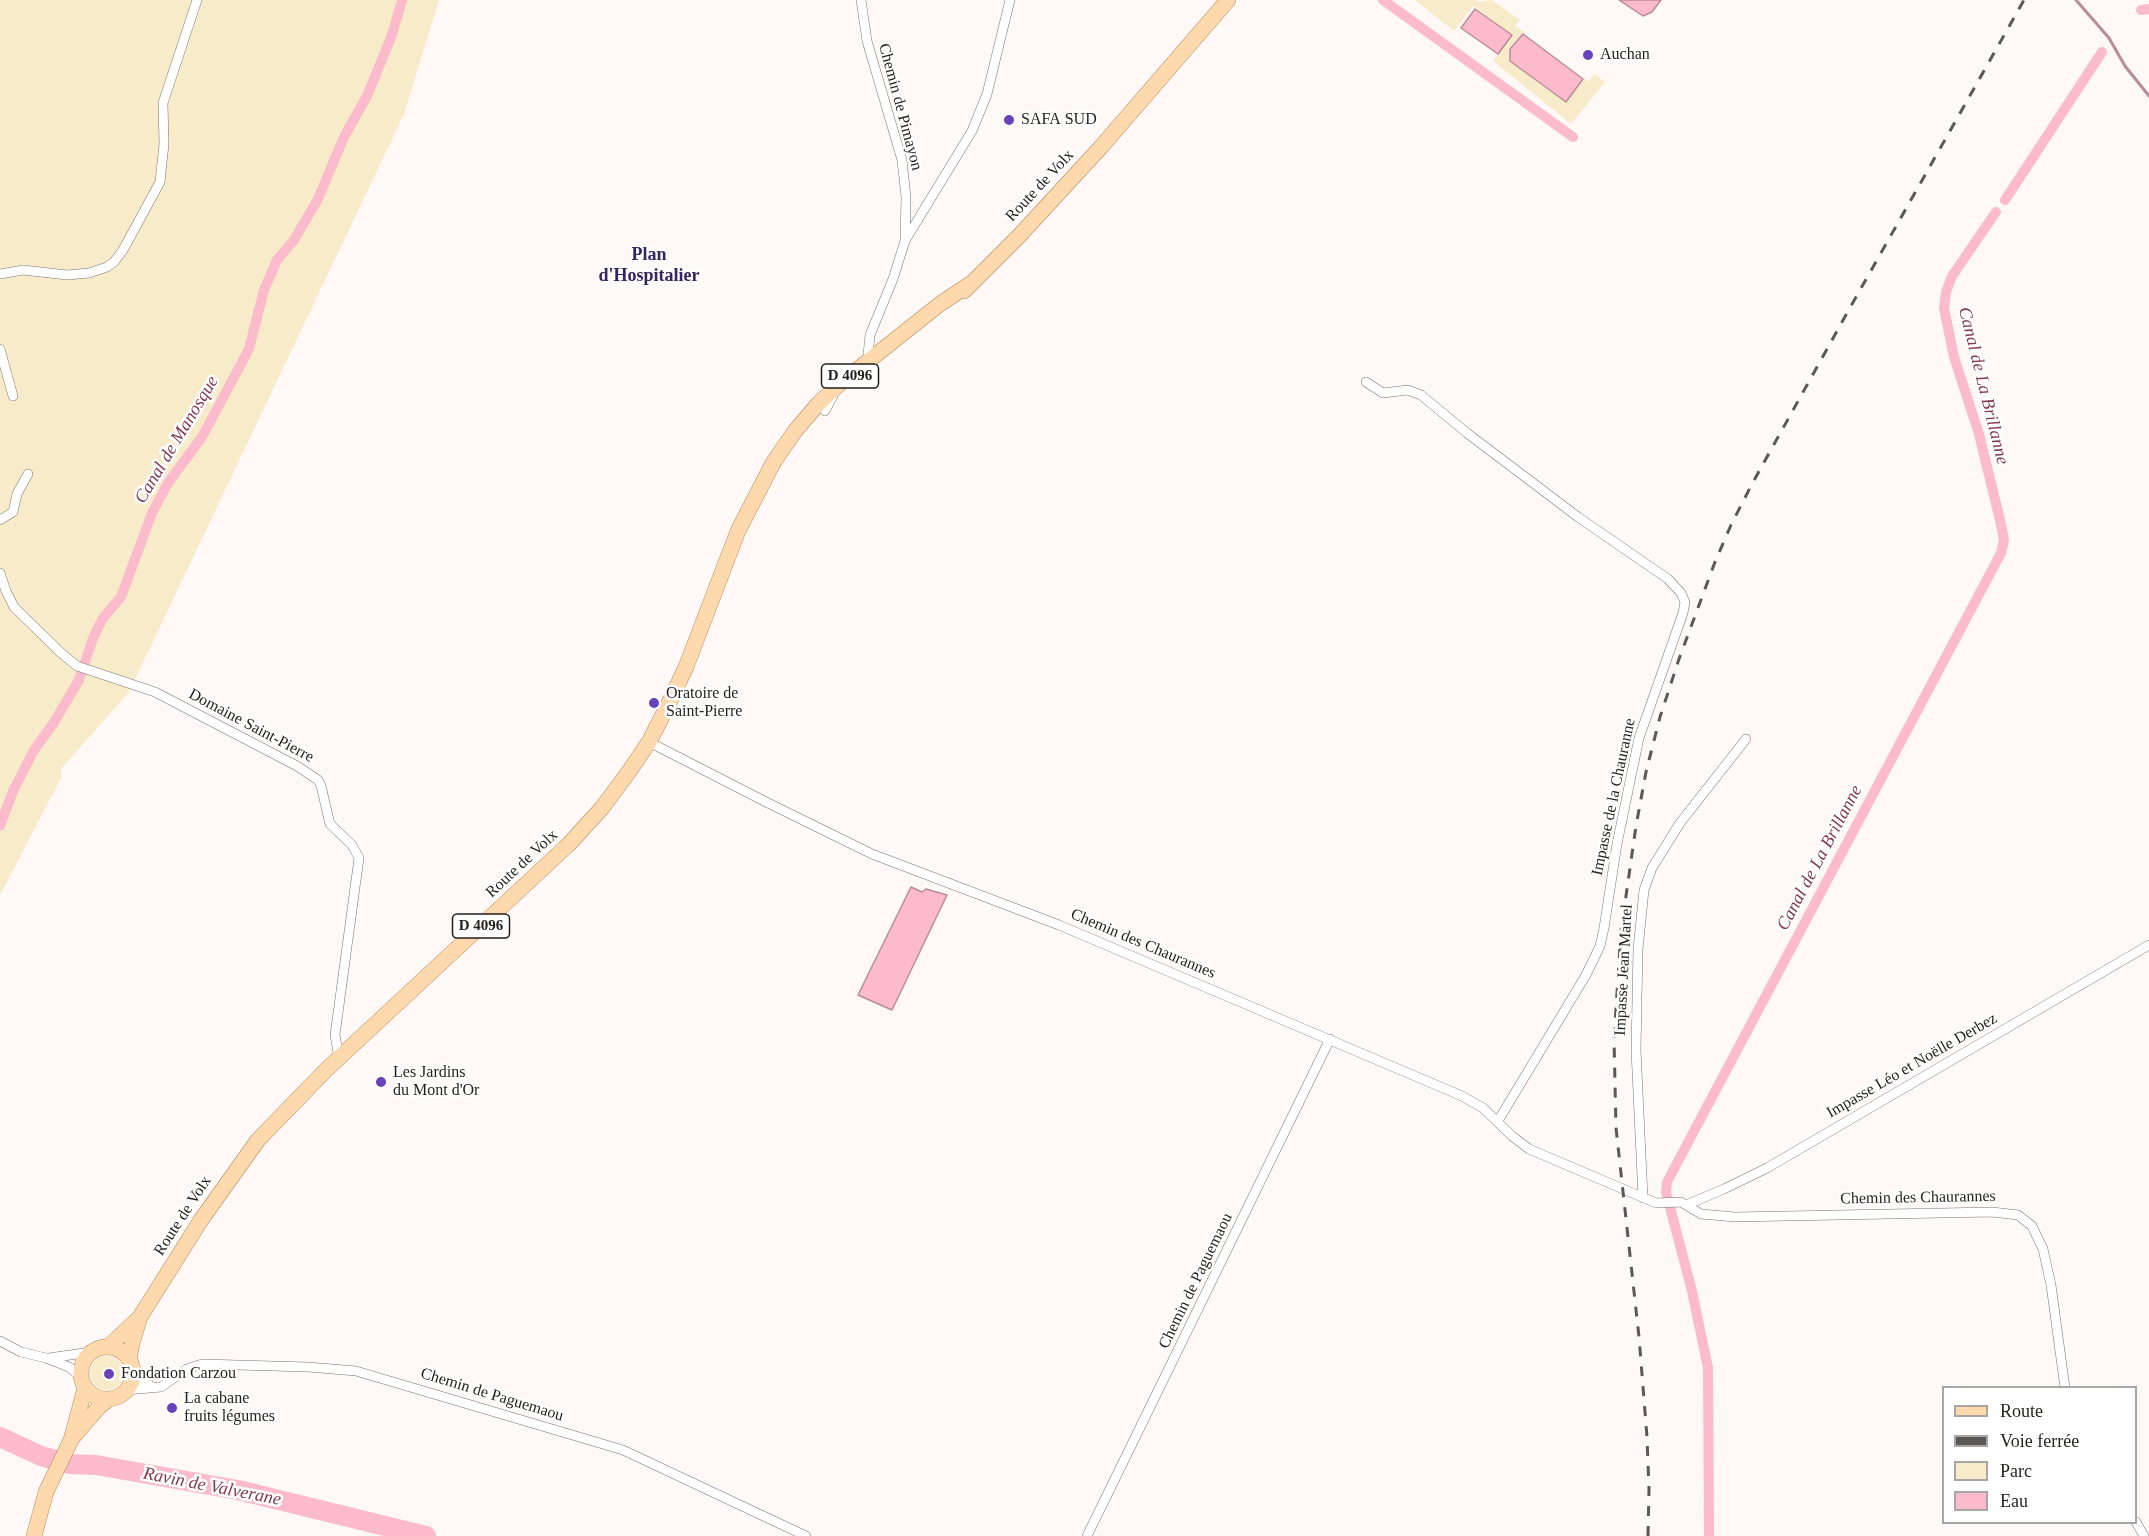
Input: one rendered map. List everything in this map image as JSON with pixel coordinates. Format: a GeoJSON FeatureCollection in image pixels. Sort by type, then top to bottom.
{"type":"FeatureCollection","features":[{"type":"Feature","properties":{"kind":"main road","name":"Route de Volx"},"geometry":{"type":"LineString","coordinates":[[758,493],[825,411],[942,313],[1019,236],[1101,147],[1228,0]]}},
{"type":"Feature","properties":{"kind":"main road","name":"Route de Volx"},"geometry":{"type":"LineString","coordinates":[[108,1347],[140,1317],[201,1220],[245,1156],[276,1119],[569,844],[602,808],[649,742],[686,667],[726,561],[773,463],[795,431],[818,404],[869,360],[940,304],[970,284]]}},
{"type":"Feature","properties":{"kind":"main road","name":"Route de Volx"},"geometry":{"type":"LineString","coordinates":[[131,1365],[132,1343],[140,1317]]}},
{"type":"Feature","properties":{"kind":"main road"},"geometry":{"type":"LineString","coordinates":[[34,1536],[46,1492],[71,1440],[83,1383],[82,1363],[91,1352],[99,1348],[116,1349],[131,1365],[131,1381],[126,1390],[99,1407],[71,1440]]}},
{"type":"Feature","properties":{"kind":"main road"},"geometry":{"type":"LineString","coordinates":[[83,1383],[92,1394],[109,1399]]}},
{"type":"Feature","properties":{"kind":"street"},"geometry":{"type":"LineString","coordinates":[[0,274],[23,270],[67,275],[89,273],[107,267],[123,250],[160,182],[163,154],[163,103],[197,0]]}},
{"type":"Feature","properties":{"kind":"street","name":"Chemin de Pimayon"},"geometry":{"type":"LineString","coordinates":[[861,0],[867,41],[902,160],[906,197],[905,241],[870,335],[869,360]]}},
{"type":"Feature","properties":{"kind":"street"},"geometry":{"type":"LineString","coordinates":[[905,241],[972,131],[987,94],[1010,0]]}},
{"type":"Feature","properties":{"kind":"street"},"geometry":{"type":"LineString","coordinates":[[0,349],[13,396]]}},
{"type":"Feature","properties":{"kind":"street"},"geometry":{"type":"LineString","coordinates":[[825,411],[831,399],[867,367],[869,360]]}},
{"type":"Feature","properties":{"kind":"street","name":"Impasse de la Chauranne"},"geometry":{"type":"LineString","coordinates":[[1366,382],[1383,393],[1408,390],[1420,394],[1467,433],[1578,517],[1668,579],[1681,592],[1685,602],[1639,738],[1617,844],[1600,945],[1586,975],[1498,1121]]}},
{"type":"Feature","properties":{"kind":"street"},"geometry":{"type":"LineString","coordinates":[[0,519],[13,512],[17,494],[28,474]]}},
{"type":"Feature","properties":{"kind":"street","name":"Domaine Saint-Pierre"},"geometry":{"type":"LineString","coordinates":[[0,573],[14,607],[77,666],[155,692],[297,766],[318,780],[328,820],[352,845],[359,858],[335,1035],[339,1058]]}},
{"type":"Feature","properties":{"kind":"street","name":"Impasse Jean Martel"},"geometry":{"type":"LineString","coordinates":[[1643,1198],[1636,1040],[1638,940],[1644,890],[1652,868],[1680,823],[1746,739]]}},
{"type":"Feature","properties":{"kind":"street","name":"Chemin des Chaurannes"},"geometry":{"type":"LineString","coordinates":[[649,742],[872,854],[1059,925],[1470,1100],[1529,1149],[1656,1203],[1686,1205],[1698,1213],[1719,1216],[1992,1212],[2013,1214],[2024,1219],[2035,1229],[2043,1249],[2053,1298],[2065,1386]]}},
{"type":"Feature","properties":{"kind":"street","name":"Impasse Léo et Noëlle Derbez"},"geometry":{"type":"LineString","coordinates":[[1686,1205],[1767,1168],[2149,945]]}},
{"type":"Feature","properties":{"kind":"street","name":"Chemin de Paguemaou"},"geometry":{"type":"LineString","coordinates":[[1087,1536],[1330,1040]]}},
{"type":"Feature","properties":{"kind":"street"},"geometry":{"type":"LineString","coordinates":[[0,1341],[26,1354],[46,1358],[69,1368],[83,1383]]}},
{"type":"Feature","properties":{"kind":"street"},"geometry":{"type":"LineString","coordinates":[[46,1358],[91,1352]]}},
{"type":"Feature","properties":{"kind":"street","name":"Chemin de Paguemaou"},"geometry":{"type":"LineString","coordinates":[[155,1388],[166,1385],[187,1369],[202,1364],[308,1367],[356,1371],[623,1450],[806,1536]]}},
{"type":"Feature","properties":{"kind":"street"},"geometry":{"type":"LineString","coordinates":[[131,1365],[142,1381],[155,1388]]}},
{"type":"Feature","properties":{"kind":"street"},"geometry":{"type":"LineString","coordinates":[[126,1390],[155,1388]]}},
{"type":"Feature","properties":{"kind":"green space"},"geometry":{"type":"Polygon","coordinates":[[[0,0],[439,0],[404,114],[129,692],[61,769],[61,778],[0,895],[0,0]]]}},
{"type":"Feature","properties":{"kind":"green space"},"geometry":{"type":"Polygon","coordinates":[[[1415,0],[1476,0],[1478,2],[1492,0],[1520,20],[1515,26],[1524,32],[1509,48],[1510,61],[1565,102],[1585,78],[1589,82],[1594,74],[1605,82],[1571,124],[1493,61],[1512,35],[1473,6],[1454,31],[1415,0]]]}},
{"type":"Feature","properties":{"kind":"green space"},"geometry":{"type":"Polygon","coordinates":[[[107,1356],[119,1361],[124,1373],[119,1385],[107,1390],[95,1385],[90,1373],[95,1361],[107,1356]]]}},
{"type":"Feature","properties":{"kind":"water"},"geometry":{"type":"Polygon","coordinates":[[[1619,0],[1661,0],[1652,12],[1643,16],[1619,0]]]}},
{"type":"Feature","properties":{"kind":"water"},"geometry":{"type":"Polygon","coordinates":[[[1475,9],[1512,35],[1498,54],[1461,28],[1475,9]]]}},
{"type":"Feature","properties":{"kind":"water"},"geometry":{"type":"Polygon","coordinates":[[[1523,34],[1583,79],[1566,102],[1510,61],[1510,49],[1523,34]]]}},
{"type":"Feature","properties":{"kind":"water"},"geometry":{"type":"Polygon","coordinates":[[[911,887],[922,892],[926,889],[947,895],[892,1010],[858,995],[911,887]]]}},
{"type":"Feature","properties":{"kind":"waterway","name":"Canal de Manosque"},"geometry":{"type":"LineString","coordinates":[[0,826],[13,791],[34,750],[53,724],[79,680],[93,638],[103,618],[121,597],[152,513],[168,483],[202,437],[249,349],[264,290],[277,260],[294,240],[318,199],[344,137],[367,96],[392,35],[402,0]]}},
{"type":"Feature","properties":{"kind":"waterway"},"geometry":{"type":"LineString","coordinates":[[1383,0],[1573,137]]}},
{"type":"Feature","properties":{"kind":"waterway"},"geometry":{"type":"LineString","coordinates":[[2076,0],[2109,38],[2125,66],[2149,96]]}},
{"type":"Feature","properties":{"kind":"waterway","name":"Canal de La Brillanne"},"geometry":{"type":"LineString","coordinates":[[2141,10],[2149,9]]}},
{"type":"Feature","properties":{"kind":"waterway","name":"Canal de La Brillanne"},"geometry":{"type":"LineString","coordinates":[[2005,200],[2102,52]]}},
{"type":"Feature","properties":{"kind":"waterway","name":"Canal de La Brillanne"},"geometry":{"type":"LineString","coordinates":[[1709,1536],[1708,1368],[1692,1291],[1666,1192],[1667,1182],[2001,553],[2004,540],[2000,520],[1979,434],[1954,357],[1944,308],[1946,292],[1952,276],[1996,212]]}},
{"type":"Feature","properties":{"kind":"waterway","name":"Ravin de Valverane"},"geometry":{"type":"LineString","coordinates":[[0,1437],[41,1456],[70,1464],[96,1465],[238,1490],[426,1536]]}},
{"type":"Feature","properties":{"kind":"railway"},"geometry":{"type":"LineString","coordinates":[[1648,1536],[1647,1437],[1639,1337],[1616,1128],[1614,1039],[1621,931],[1646,772],[1660,717],[1679,659],[1731,525],[1847,313],[2024,0]]}},
{"type":"Feature","properties":{"kind":"place","name":"Auchan"},"geometry":{"type":"Point","coordinates":[1588,55]}},
{"type":"Feature","properties":{"kind":"place","name":"SAFA SUD"},"geometry":{"type":"Point","coordinates":[1009,120]}},
{"type":"Feature","properties":{"kind":"place","name":"Oratoire de Saint-Pierre"},"geometry":{"type":"Point","coordinates":[654,703]}},
{"type":"Feature","properties":{"kind":"place","name":"Les Jardins du Mont d'Or"},"geometry":{"type":"Point","coordinates":[381,1082]}},
{"type":"Feature","properties":{"kind":"place","name":"Fondation Carzou"},"geometry":{"type":"Point","coordinates":[109,1374]}},
{"type":"Feature","properties":{"kind":"place","name":"La cabane fruits légumes"},"geometry":{"type":"Point","coordinates":[172,1408]}},
{"type":"Feature","properties":{"kind":"district","name":"Plan d'Hospitalier"},"geometry":{"type":"Point","coordinates":[649,265]}}]}
